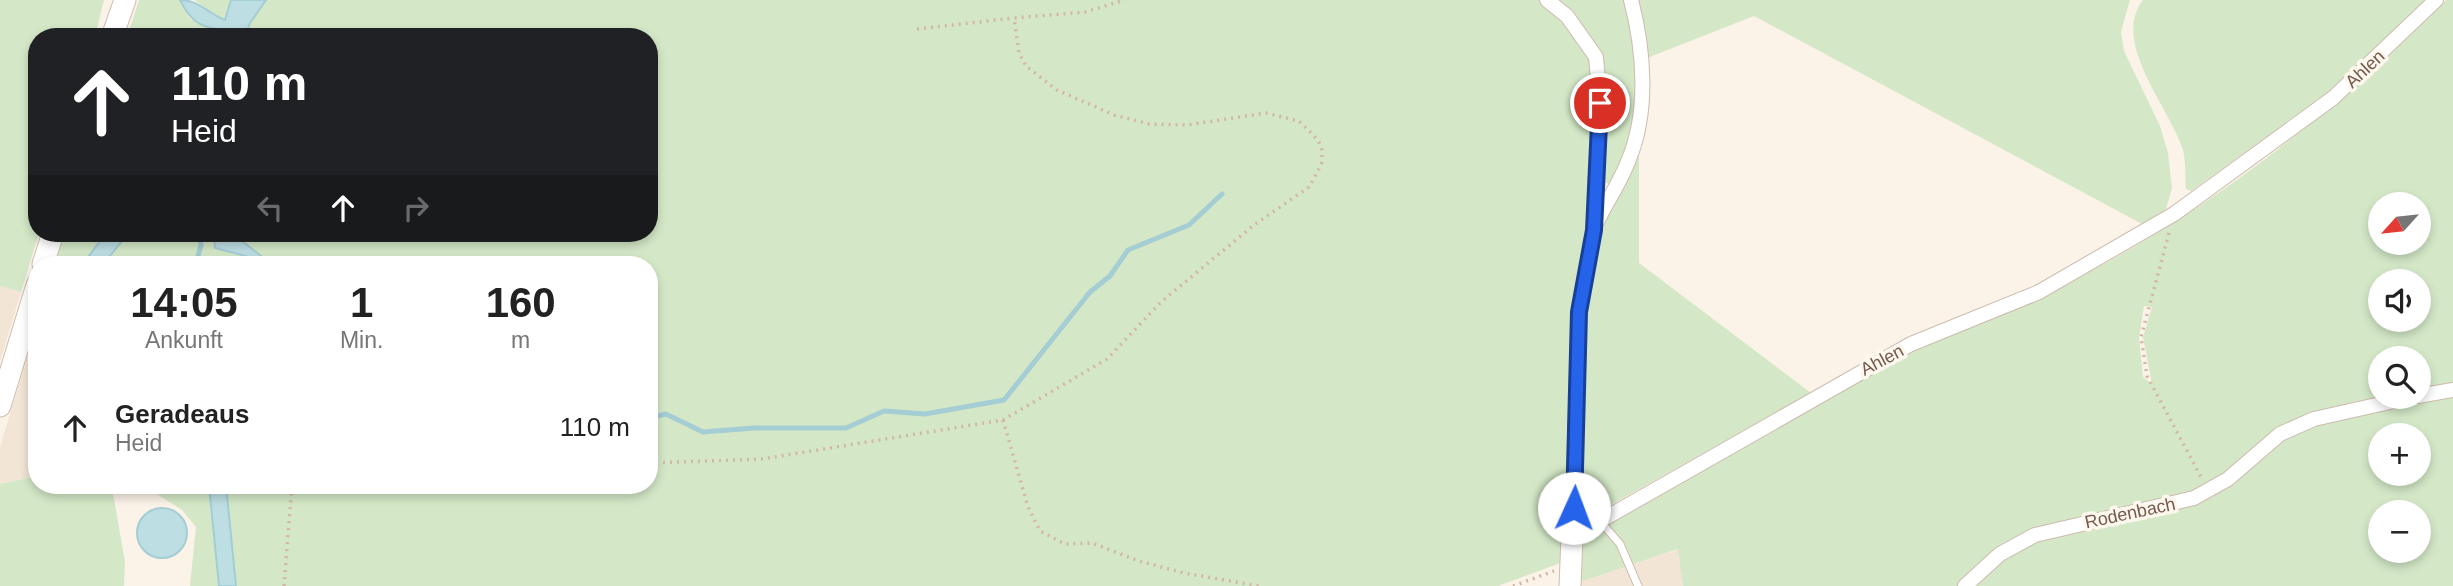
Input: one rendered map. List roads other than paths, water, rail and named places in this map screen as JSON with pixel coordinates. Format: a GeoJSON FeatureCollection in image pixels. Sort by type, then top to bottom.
{"type":"FeatureCollection","features":[{"type":"Feature","properties":{"kind":"main road"},"geometry":{"type":"LineString","coordinates":[[115,28],[125,0]]}},
{"type":"Feature","properties":{"kind":"main road"},"geometry":{"type":"LineString","coordinates":[[0,406],[28,314]]}},
{"type":"Feature","properties":{"kind":"main road"},"geometry":{"type":"LineString","coordinates":[[1570,576],[1572,537]]}},
{"type":"Feature","properties":{"kind":"street"},"geometry":{"type":"LineString","coordinates":[[1547,0],[1567,16],[1596,58],[1600,103],[1594,230],[1579,312],[1572,537]]}},
{"type":"Feature","properties":{"kind":"street"},"geometry":{"type":"LineString","coordinates":[[1594,230],[1629,160],[1639,120],[1642,56],[1630,0]]}},
{"type":"Feature","properties":{"kind":"street","name":"Ahlen"},"geometry":{"type":"LineString","coordinates":[[1572,537],[1599,519],[1911,344],[2039,292],[2174,214],[2333,98],[2436,0]]}},
{"type":"Feature","properties":{"kind":"street"},"geometry":{"type":"LineString","coordinates":[[2431,394],[2453,390]]}},
{"type":"Feature","properties":{"kind":"street","name":"Rodenbach"},"geometry":{"type":"LineString","coordinates":[[1965,586],[2000,554],[2035,535],[2161,508],[2194,498],[2228,479],[2280,434],[2314,419],[2368,407]]}},
{"type":"Feature","properties":{"kind":"lane"},"geometry":{"type":"LineString","coordinates":[[1599,519],[1620,544],[1638,586]]}},
{"type":"Feature","properties":{"kind":"water"},"geometry":{"type":"Polygon","coordinates":[[[180,0],[198,4],[225,20],[231,0],[266,0],[248,28],[205,26],[187,12],[180,0]]]}},
{"type":"Feature","properties":{"kind":"water"},"geometry":{"type":"Polygon","coordinates":[[[99,242],[121,242],[110,256],[89,256],[99,242]]]}},
{"type":"Feature","properties":{"kind":"water"},"geometry":{"type":"Polygon","coordinates":[[[215,242],[243,242],[261,256],[246,256],[215,248],[215,242]]]}},
{"type":"Feature","properties":{"kind":"water"},"geometry":{"type":"Polygon","coordinates":[[[210,494],[227,494],[236,586],[219,586],[210,494]]]}},
{"type":"Feature","properties":{"kind":"water"},"geometry":{"type":"Polygon","coordinates":[[[162,508],[179,516],[187,533],[179,550],[162,558],[145,550],[137,533],[145,516],[162,508]]]}},
{"type":"Feature","properties":{"kind":"waterway"},"geometry":{"type":"LineString","coordinates":[[658,416],[666,414],[703,432],[754,428],[846,428],[884,411],[925,414],[1004,400],[1090,292],[1110,276],[1128,250],[1189,225],[1222,194]]}},
{"type":"Feature","properties":{"kind":"waterway"},"geometry":{"type":"LineString","coordinates":[[198,256],[200,242]]}}]}
